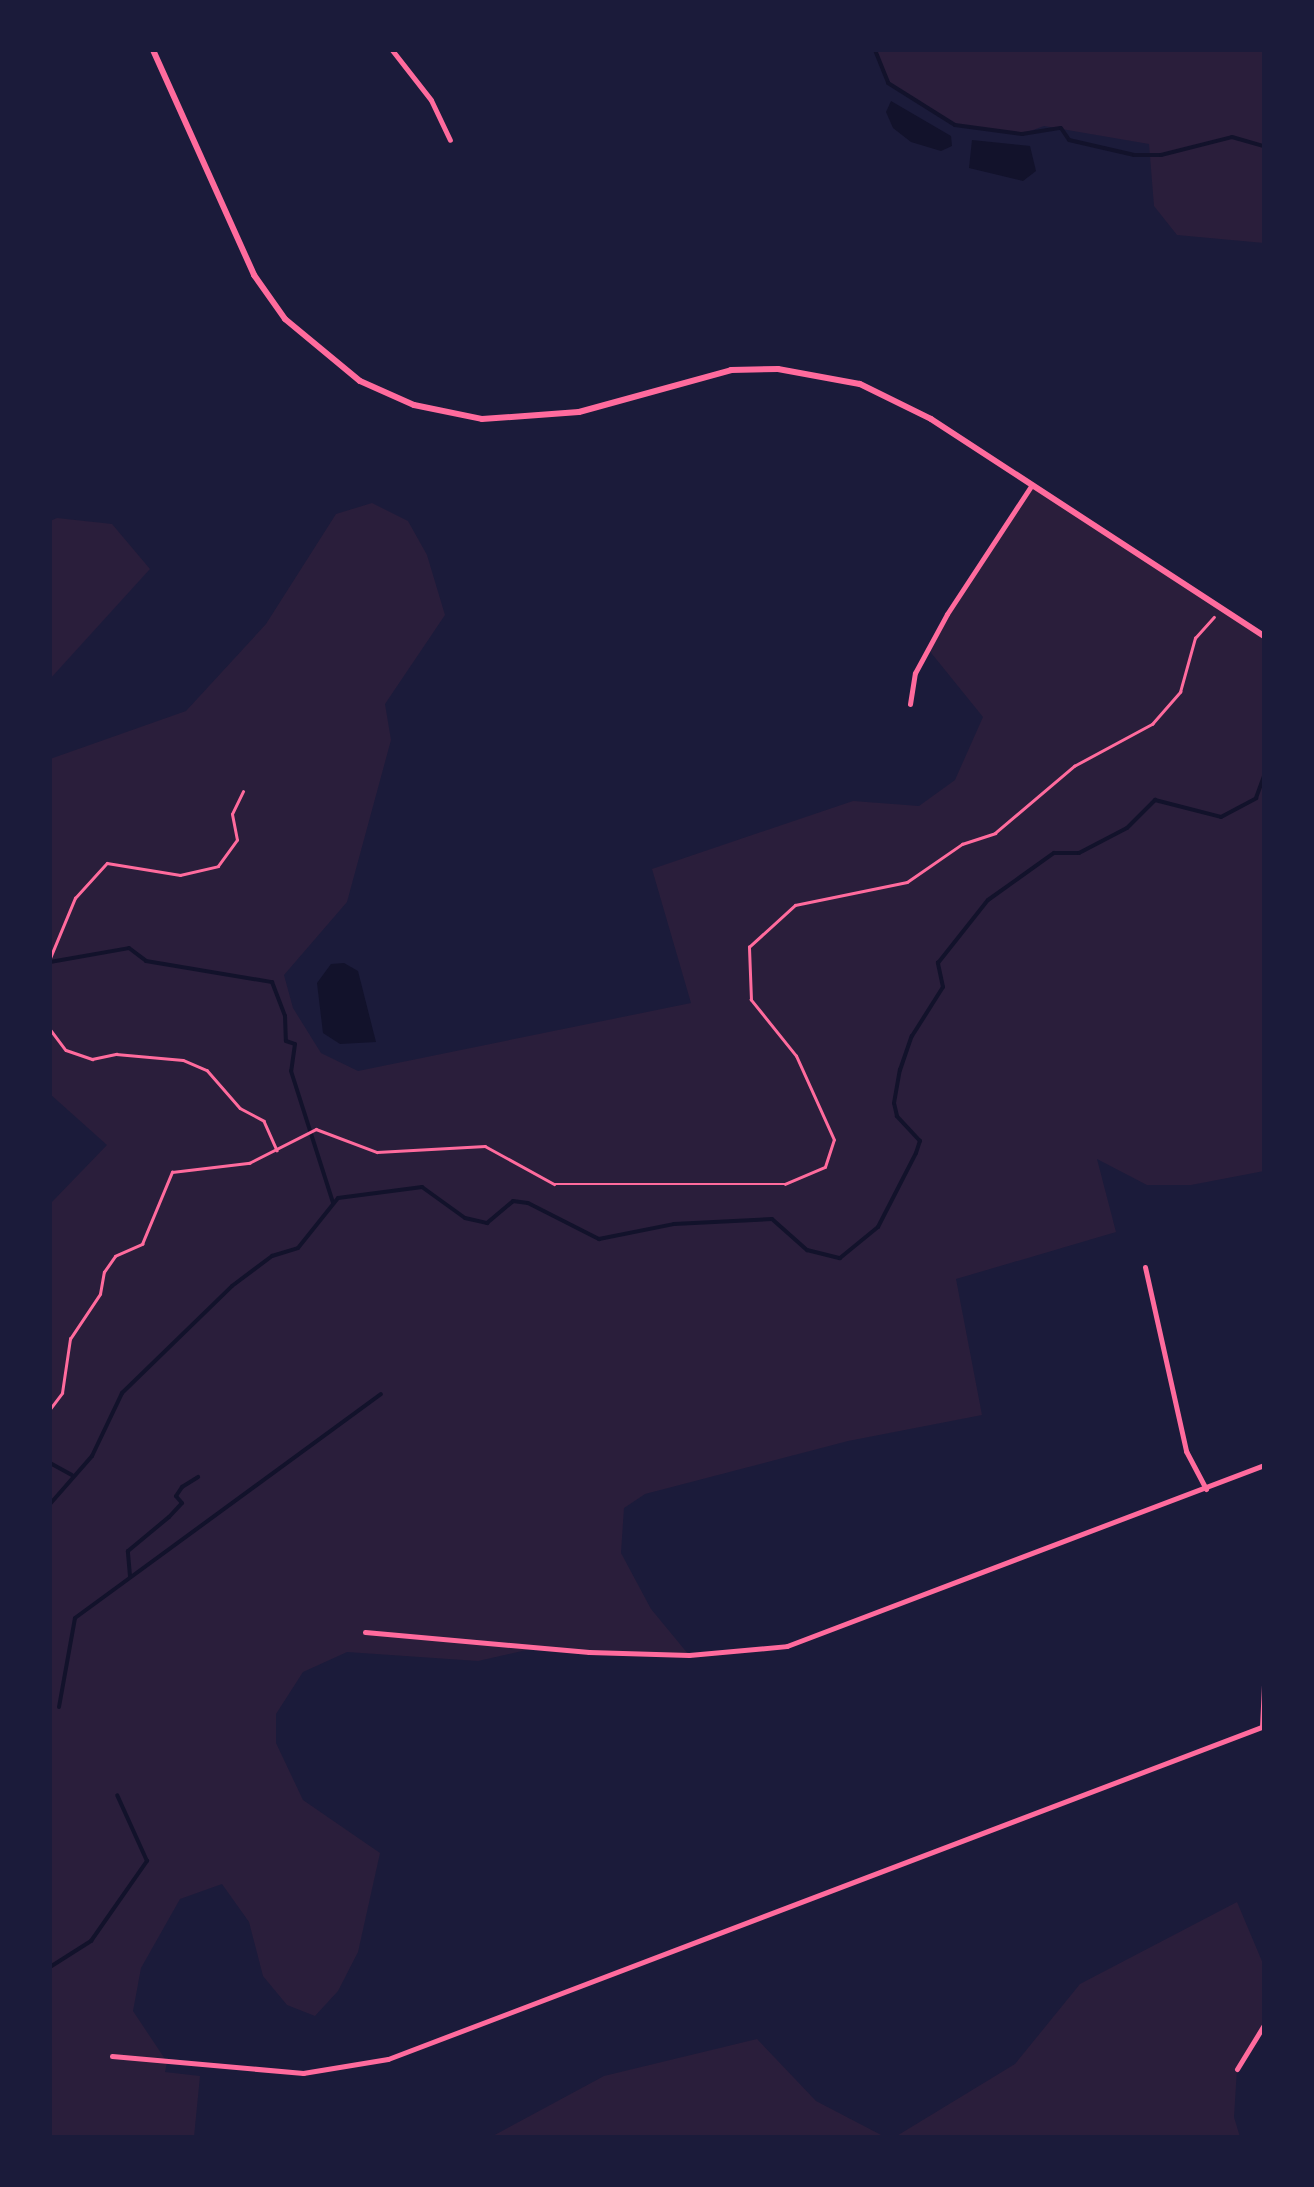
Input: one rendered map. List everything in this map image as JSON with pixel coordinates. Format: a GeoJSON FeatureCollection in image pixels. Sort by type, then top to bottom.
{"type":"FeatureCollection","features":[{"type":"Feature","properties":{"kind":"street"},"geometry":{"type":"LineString","coordinates":[[153,50],[254,275],[285,319],[326,356],[385,394],[443,414],[538,418],[732,370],[821,374],[860,384],[931,418],[1264,636]]}},
{"type":"Feature","properties":{"kind":"street"},"geometry":{"type":"LineString","coordinates":[[392,50],[432,100],[450,140]]}},
{"type":"Feature","properties":{"kind":"street"},"geometry":{"type":"LineString","coordinates":[[910,704],[915,673],[947,614],[1031,486]]}},
{"type":"Feature","properties":{"kind":"street"},"geometry":{"type":"LineString","coordinates":[[1145,1268],[1186,1451],[1206,1489]]}},
{"type":"Feature","properties":{"kind":"street"},"geometry":{"type":"LineString","coordinates":[[366,1632],[535,1648],[689,1655],[787,1646],[1264,1466]]}},
{"type":"Feature","properties":{"kind":"street"},"geometry":{"type":"LineString","coordinates":[[112,2056],[304,2072],[406,2054],[1263,1726],[1264,1684]]}},
{"type":"Feature","properties":{"kind":"street"},"geometry":{"type":"LineString","coordinates":[[1237,2069],[1264,2025]]}},
{"type":"Feature","properties":{"kind":"path"},"geometry":{"type":"LineString","coordinates":[[50,1409],[62,1393],[70,1339],[100,1294],[104,1272],[115,1256],[142,1244],[172,1172],[249,1162],[316,1129],[376,1152],[485,1146],[554,1184],[785,1184],[825,1167],[834,1140],[796,1056],[762,1020],[746,987],[749,947],[762,929],[794,905],[907,882],[962,844],[995,834],[1074,766],[1152,724],[1172,704],[1198,631],[1222,608]]}},
{"type":"Feature","properties":{"kind":"path"},"geometry":{"type":"LineString","coordinates":[[50,958],[75,898],[107,864],[180,875],[218,866],[237,840],[232,814],[243,791]]}},
{"type":"Feature","properties":{"kind":"path"},"geometry":{"type":"LineString","coordinates":[[50,1029],[66,1050],[92,1059],[116,1054],[182,1060],[207,1070],[227,1086],[240,1108],[264,1121],[277,1151]]}},
{"type":"Feature","properties":{"kind":"shaded area"},"geometry":{"type":"Polygon","coordinates":[[[875,50],[1264,50],[1264,243],[1177,235],[1154,206],[1149,144],[1044,126],[1022,134],[955,125],[888,83],[875,50]]]}},
{"type":"Feature","properties":{"kind":"shaded area"},"geometry":{"type":"Polygon","coordinates":[[[891,101],[951,136],[952,146],[941,151],[911,142],[893,128],[886,112],[891,101]]]}},
{"type":"Feature","properties":{"kind":"shaded area"},"geometry":{"type":"Polygon","coordinates":[[[972,140],[1030,146],[1036,171],[1023,181],[969,168],[972,140]]]}},
{"type":"Feature","properties":{"kind":"shaded area"},"geometry":{"type":"Polygon","coordinates":[[[1031,486],[1264,636],[1264,1171],[1191,1185],[1147,1185],[1097,1159],[1116,1232],[956,1279],[982,1415],[848,1441],[645,1494],[624,1508],[621,1553],[651,1609],[689,1655],[535,1648],[478,1661],[347,1652],[303,1672],[276,1714],[276,1743],[303,1800],[380,1853],[358,1952],[338,1991],[315,2016],[287,2005],[263,1976],[249,1922],[222,1884],[180,1899],[141,1968],[133,2011],[167,2062],[165,2072],[200,2076],[194,2137],[50,2137],[50,1204],[107,1145],[50,1094],[50,759],[186,711],[266,624],[336,514],[372,503],[408,521],[427,555],[445,615],[385,704],[391,740],[347,902],[284,975],[293,1008],[321,1053],[358,1071],[691,1003],[652,869],[853,801],[919,806],[955,780],[983,717],[928,649],[1031,486]]]}},
{"type":"Feature","properties":{"kind":"shaded area"},"geometry":{"type":"Polygon","coordinates":[[[57,518],[112,524],[150,569],[50,679],[50,521],[57,518]]]}},
{"type":"Feature","properties":{"kind":"shaded area"},"geometry":{"type":"Polygon","coordinates":[[[344,963],[358,971],[376,1042],[340,1044],[323,1033],[317,983],[331,964],[344,963]]]}},
{"type":"Feature","properties":{"kind":"shaded area"},"geometry":{"type":"Polygon","coordinates":[[[1237,1902],[1264,1966],[1264,2025],[1237,2069],[1234,2117],[1240,2137],[895,2137],[1015,2064],[1080,1984],[1237,1902]]]}},
{"type":"Feature","properties":{"kind":"shaded area"},"geometry":{"type":"Polygon","coordinates":[[[757,2039],[816,2101],[885,2137],[491,2137],[604,2076],[757,2039]]]}},
{"type":"Feature","properties":{"kind":"waterway"},"geometry":{"type":"LineString","coordinates":[[875,50],[888,83],[955,125],[1022,134],[1061,128],[1069,140],[1134,155],[1161,155],[1232,137],[1264,146]]}},
{"type":"Feature","properties":{"kind":"waterway"},"geometry":{"type":"LineString","coordinates":[[50,1504],[92,1456],[122,1393],[232,1286],[272,1256],[298,1248],[338,1198],[422,1187],[465,1218],[487,1223],[513,1201],[528,1203],[599,1239],[674,1224],[772,1219],[807,1250],[840,1258],[878,1227],[916,1153],[920,1141],[897,1116],[894,1103],[900,1070],[912,1036],[943,987],[938,963],[988,900],[1054,853],[1079,853],[1127,828],[1155,800],[1221,817],[1256,798],[1264,776]]}},
{"type":"Feature","properties":{"kind":"waterway"},"geometry":{"type":"LineString","coordinates":[[50,962],[129,948],[146,961],[272,982],[285,1016],[286,1041],[295,1044],[291,1071],[333,1203]]}},
{"type":"Feature","properties":{"kind":"waterway"},"geometry":{"type":"LineString","coordinates":[[59,1707],[75,1618],[381,1394]]}},
{"type":"Feature","properties":{"kind":"waterway"},"geometry":{"type":"LineString","coordinates":[[50,1463],[72,1475]]}},
{"type":"Feature","properties":{"kind":"waterway"},"geometry":{"type":"LineString","coordinates":[[130,1576],[128,1551],[169,1517],[182,1503],[176,1496],[182,1487],[198,1477]]}},
{"type":"Feature","properties":{"kind":"waterway"},"geometry":{"type":"LineString","coordinates":[[50,1967],[91,1941],[147,1861],[117,1795]]}}]}
